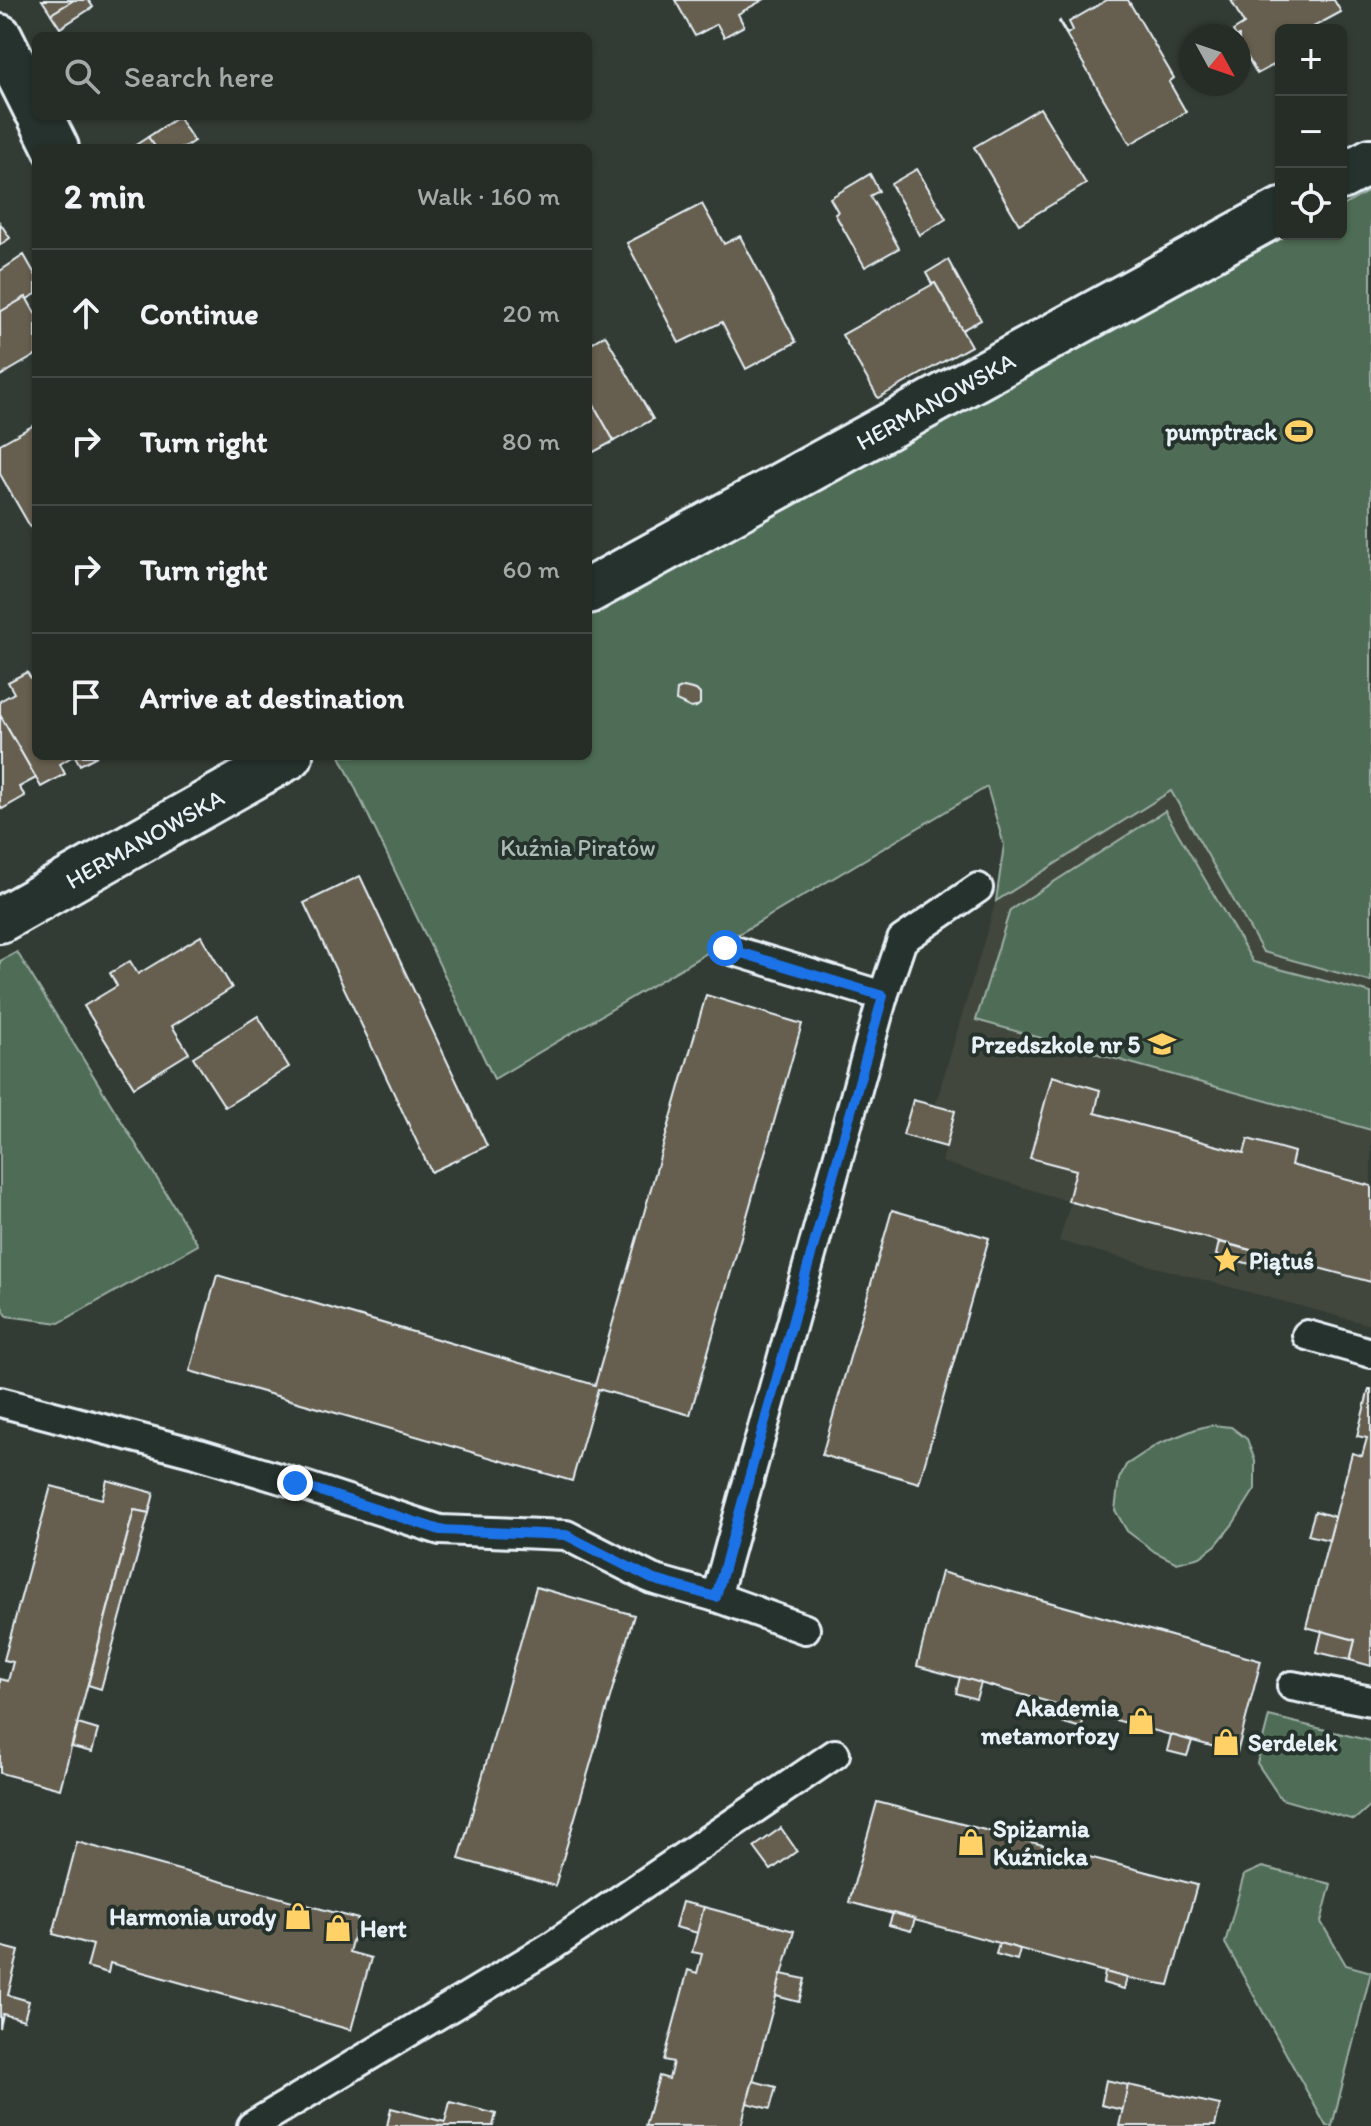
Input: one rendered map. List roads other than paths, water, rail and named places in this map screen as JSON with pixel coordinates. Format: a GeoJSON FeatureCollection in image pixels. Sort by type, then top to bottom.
{"type":"FeatureCollection","features":[{"type":"Feature","properties":{"kind":"street"},"geometry":{"type":"LineString","coordinates":[[0,37],[32,101]]}},
{"type":"Feature","properties":{"kind":"street"},"geometry":{"type":"LineString","coordinates":[[42,120],[54,144]]}},
{"type":"Feature","properties":{"kind":"street"},"geometry":{"type":"LineString","coordinates":[[1347,174],[1371,161]]}},
{"type":"Feature","properties":{"kind":"street","name":"HERMANOWSKA"},"geometry":{"type":"LineString","coordinates":[[592,589],[1275,214]]}},
{"type":"Feature","properties":{"kind":"street","name":"HERMANOWSKA"},"geometry":{"type":"LineString","coordinates":[[0,920],[283,760]]}},
{"type":"Feature","properties":{"kind":"lane"},"geometry":{"type":"LineString","coordinates":[[716,1597],[883,996],[902,940],[978,888]]}},
{"type":"Feature","properties":{"kind":"lane"},"geometry":{"type":"LineString","coordinates":[[725,948],[883,996]]}},
{"type":"Feature","properties":{"kind":"lane"},"geometry":{"type":"LineString","coordinates":[[1307,1335],[1371,1353]]}},
{"type":"Feature","properties":{"kind":"lane"},"geometry":{"type":"LineString","coordinates":[[0,1402],[199,1454],[440,1530],[566,1535],[652,1579],[716,1597],[805,1629]]}},
{"type":"Feature","properties":{"kind":"lane"},"geometry":{"type":"LineString","coordinates":[[1292,1686],[1371,1701]]}},
{"type":"Feature","properties":{"kind":"lane"},"geometry":{"type":"LineString","coordinates":[[252,2126],[552,1946],[835,1754]]}},
{"type":"Feature","properties":{"kind":"place","name":"pumptrack"},"geometry":{"type":"Point","coordinates":[1299,431]}},
{"type":"Feature","properties":{"kind":"place","name":"Przedszkole nr 5"},"geometry":{"type":"Point","coordinates":[1162,1044]}},
{"type":"Feature","properties":{"kind":"place","name":"Piątuś"},"geometry":{"type":"Point","coordinates":[1227,1260]}},
{"type":"Feature","properties":{"kind":"place","name":"Akademia metamorfozy"},"geometry":{"type":"Point","coordinates":[1141,1721]}},
{"type":"Feature","properties":{"kind":"place","name":"Serdelek"},"geometry":{"type":"Point","coordinates":[1226,1742]}},
{"type":"Feature","properties":{"kind":"place","name":"Spiżarnia Kuźnicka"},"geometry":{"type":"Point","coordinates":[971,1842]}},
{"type":"Feature","properties":{"kind":"place","name":"Harmonia urody"},"geometry":{"type":"Point","coordinates":[298,1916]}},
{"type":"Feature","properties":{"kind":"place","name":"Hert"},"geometry":{"type":"Point","coordinates":[338,1928]}},
{"type":"Feature","properties":{"kind":"park label","name":"Kuźnia Piratów"},"geometry":{"type":"Point","coordinates":[578,847]}}]}
